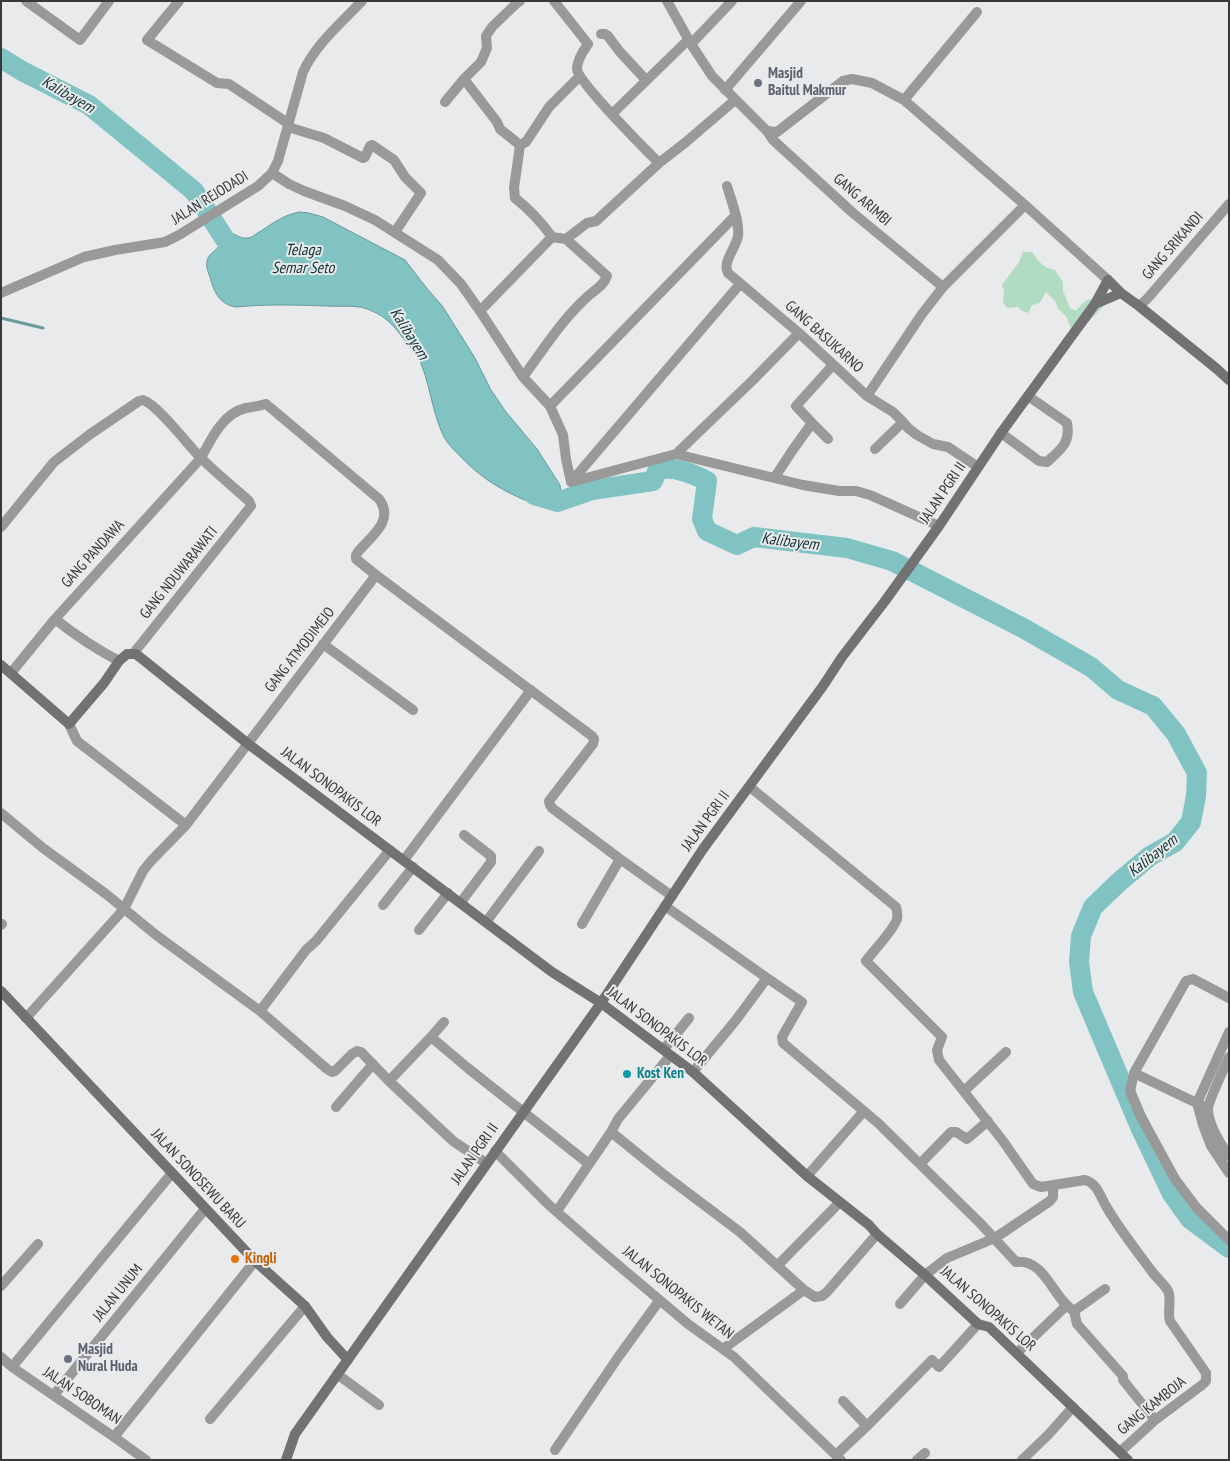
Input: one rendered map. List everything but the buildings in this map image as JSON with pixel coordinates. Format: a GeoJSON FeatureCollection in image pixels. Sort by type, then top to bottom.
{"type":"FeatureCollection","features":[{"type":"Feature","properties":{"kind":"street"},"geometry":{"type":"LineString","coordinates":[[26,1],[80,40],[106,2]]}},
{"type":"Feature","properties":{"kind":"street"},"geometry":{"type":"LineString","coordinates":[[179,1],[147,40],[217,83],[229,84],[288,126],[324,138],[363,158],[372,145],[394,160],[404,177],[421,193],[395,232]]}},
{"type":"Feature","properties":{"kind":"street","name":"JALAN REJODADI"},"geometry":{"type":"LineString","coordinates":[[1,293],[84,256],[165,242],[193,227],[258,186],[272,173],[278,161],[303,72],[308,61],[312,54],[362,1]]}},
{"type":"Feature","properties":{"kind":"street"},"geometry":{"type":"LineString","coordinates":[[554,1],[588,44],[578,62],[577,69],[580,76],[612,114],[658,163]]}},
{"type":"Feature","properties":{"kind":"street"},"geometry":{"type":"LineString","coordinates":[[666,1],[689,42],[712,76],[767,131],[777,132],[843,81],[852,79],[872,83],[904,100],[1025,205],[1121,293],[1229,380]]}},
{"type":"Feature","properties":{"kind":"street"},"geometry":{"type":"LineString","coordinates":[[612,114],[732,1]]}},
{"type":"Feature","properties":{"kind":"street"},"geometry":{"type":"LineString","coordinates":[[725,90],[801,1]]}},
{"type":"Feature","properties":{"kind":"street"},"geometry":{"type":"LineString","coordinates":[[445,102],[481,62],[487,48],[486,36],[517,2]]}},
{"type":"Feature","properties":{"kind":"street"},"geometry":{"type":"LineString","coordinates":[[904,100],[977,12]]}},
{"type":"Feature","properties":{"kind":"street"},"geometry":{"type":"LineString","coordinates":[[601,34],[608,36],[646,80]]}},
{"type":"Feature","properties":{"kind":"street"},"geometry":{"type":"LineString","coordinates":[[520,145],[526,142],[549,107],[580,76]]}},
{"type":"Feature","properties":{"kind":"street"},"geometry":{"type":"LineString","coordinates":[[464,79],[497,122],[500,129],[520,145]]}},
{"type":"Feature","properties":{"kind":"street"},"geometry":{"type":"LineString","coordinates":[[566,238],[587,223],[596,221],[658,163],[735,100]]}},
{"type":"Feature","properties":{"kind":"street","name":"GANG ARIMBI"},"geometry":{"type":"LineString","coordinates":[[767,131],[773,140],[852,213],[943,287]]}},
{"type":"Feature","properties":{"kind":"street"},"geometry":{"type":"LineString","coordinates":[[520,145],[514,198],[524,205],[552,237]]}},
{"type":"Feature","properties":{"kind":"street"},"geometry":{"type":"LineString","coordinates":[[272,173],[304,191],[360,213],[395,232],[438,260],[461,284],[523,377],[550,406],[563,435],[571,482]]}},
{"type":"Feature","properties":{"kind":"street","name":"GANG BASUKARNO"},"geometry":{"type":"LineString","coordinates":[[727,186],[738,234],[727,263],[726,269],[728,273],[799,333],[867,396],[893,412],[916,435],[933,444],[948,447],[978,467]]}},
{"type":"Feature","properties":{"kind":"street","name":"GANG SRIKANDI"},"geometry":{"type":"LineString","coordinates":[[1139,306],[1148,299],[1229,204]]}},
{"type":"Feature","properties":{"kind":"street"},"geometry":{"type":"LineString","coordinates":[[867,396],[922,314],[943,287],[1025,205]]}},
{"type":"Feature","properties":{"kind":"street"},"geometry":{"type":"LineString","coordinates":[[550,406],[735,216]]}},
{"type":"Feature","properties":{"kind":"street"},"geometry":{"type":"LineString","coordinates":[[480,311],[552,237],[566,238],[607,276],[605,281],[562,322],[523,377]]}},
{"type":"Feature","properties":{"kind":"street","name":"JALAN PGRI II"},"geometry":{"type":"LineString","coordinates":[[286,1460],[295,1434],[601,1003],[703,849],[939,526],[1001,433],[1095,304],[1108,280]]}},
{"type":"Feature","properties":{"kind":"street"},"geometry":{"type":"LineString","coordinates":[[571,482],[740,284]]}},
{"type":"Feature","properties":{"kind":"street"},"geometry":{"type":"LineString","coordinates":[[1095,304],[1121,293]]}},
{"type":"Feature","properties":{"kind":"street"},"geometry":{"type":"LineString","coordinates":[[676,454],[799,333]]}},
{"type":"Feature","properties":{"kind":"street"},"geometry":{"type":"LineString","coordinates":[[828,438],[796,406],[833,365]]}},
{"type":"Feature","properties":{"kind":"street"},"geometry":{"type":"LineString","coordinates":[[1001,433],[1039,460],[1047,462],[1062,448],[1068,435],[1067,423],[1028,396]]}},
{"type":"Feature","properties":{"kind":"street"},"geometry":{"type":"LineString","coordinates":[[1,527],[54,462],[89,435],[139,401],[149,402],[200,458]]}},
{"type":"Feature","properties":{"kind":"street","name":"GANG PANDAWA"},"geometry":{"type":"LineString","coordinates":[[11,672],[55,619],[200,458],[212,438],[229,417],[246,408],[266,404],[383,505],[385,512],[382,523],[356,555],[356,559],[376,575]]}},
{"type":"Feature","properties":{"kind":"street"},"geometry":{"type":"LineString","coordinates":[[875,449],[903,422]]}},
{"type":"Feature","properties":{"kind":"street"},"geometry":{"type":"LineString","coordinates":[[775,477],[812,423]]}},
{"type":"Feature","properties":{"kind":"street"},"geometry":{"type":"LineString","coordinates":[[571,482],[676,454],[803,485],[870,494],[939,526]]}},
{"type":"Feature","properties":{"kind":"street","name":"GANG NDUWARAWATI"},"geometry":{"type":"LineString","coordinates":[[136,654],[136,650],[252,506],[200,458]]}},
{"type":"Feature","properties":{"kind":"street"},"geometry":{"type":"LineString","coordinates":[[376,575],[594,739],[593,744],[549,801],[550,805],[672,896]]}},
{"type":"Feature","properties":{"kind":"street","name":"GANG ATMODIMEJO"},"geometry":{"type":"LineString","coordinates":[[26,1018],[124,909],[143,871],[186,825],[376,575]]}},
{"type":"Feature","properties":{"kind":"street"},"geometry":{"type":"LineString","coordinates":[[55,619],[103,653],[119,661]]}},
{"type":"Feature","properties":{"kind":"street"},"geometry":{"type":"LineString","coordinates":[[323,644],[413,710]]}},
{"type":"Feature","properties":{"kind":"street"},"geometry":{"type":"LineString","coordinates":[[69,724],[104,683],[119,661],[127,654],[136,654]]}},
{"type":"Feature","properties":{"kind":"street","name":"JALAN SONOPAKIS LOR"},"geometry":{"type":"LineString","coordinates":[[136,654],[247,743],[552,972],[601,1003],[693,1072],[807,1176],[869,1225],[978,1324],[990,1327],[1128,1460]]}},
{"type":"Feature","properties":{"kind":"street"},"geometry":{"type":"LineString","coordinates":[[1,665],[69,724],[77,741],[186,825]]}},
{"type":"Feature","properties":{"kind":"street"},"geometry":{"type":"LineString","coordinates":[[404,860],[531,690]]}},
{"type":"Feature","properties":{"kind":"street"},"geometry":{"type":"LineString","coordinates":[[750,787],[896,907],[898,913],[893,926],[866,960],[942,1037],[937,1050],[938,1058],[1033,1184],[1041,1187],[1053,1185],[1050,1201],[995,1238],[947,1258],[925,1275],[900,1304]]}},
{"type":"Feature","properties":{"kind":"street"},"geometry":{"type":"LineString","coordinates":[[1,813],[43,848],[106,894],[156,935],[260,1011],[327,1069],[332,1072],[337,1070],[357,1051],[364,1055],[453,1141],[486,1163]]}},
{"type":"Feature","properties":{"kind":"street"},"geometry":{"type":"LineString","coordinates":[[461,902],[492,858],[464,835]]}},
{"type":"Feature","properties":{"kind":"street"},"geometry":{"type":"LineString","coordinates":[[260,1011],[306,950],[316,941],[390,850]]}},
{"type":"Feature","properties":{"kind":"street"},"geometry":{"type":"LineString","coordinates":[[486,922],[539,851]]}},
{"type":"Feature","properties":{"kind":"street"},"geometry":{"type":"LineString","coordinates":[[582,924],[620,859]]}},
{"type":"Feature","properties":{"kind":"street"},"geometry":{"type":"LineString","coordinates":[[383,905],[413,867]]}},
{"type":"Feature","properties":{"kind":"street"},"geometry":{"type":"LineString","coordinates":[[419,930],[448,893]]}},
{"type":"Feature","properties":{"kind":"street"},"geometry":{"type":"LineString","coordinates":[[665,906],[802,1002],[782,1037],[782,1044],[864,1111],[995,1238],[1016,1262],[1025,1261],[1038,1268],[1070,1308],[1077,1324],[1121,1372],[1124,1381],[1155,1420]]}},
{"type":"Feature","properties":{"kind":"street"},"geometry":{"type":"LineString","coordinates":[[693,1072],[736,1020],[767,978]]}},
{"type":"Feature","properties":{"kind":"street"},"geometry":{"type":"LineString","coordinates":[[1229,998],[1193,979],[1186,981],[1134,1073],[1130,1091],[1139,1113],[1175,1179],[1196,1207],[1229,1240]]}},
{"type":"Feature","properties":{"kind":"street","name":"JALAN SONOSEWU BARU"},"geometry":{"type":"LineString","coordinates":[[1,991],[255,1261],[305,1306],[327,1337],[348,1360]]}},
{"type":"Feature","properties":{"kind":"street"},"geometry":{"type":"LineString","coordinates":[[557,1211],[618,1119],[667,1053],[689,1018]]}},
{"type":"Feature","properties":{"kind":"street"},"geometry":{"type":"LineString","coordinates":[[389,1081],[444,1022]]}},
{"type":"Feature","properties":{"kind":"street"},"geometry":{"type":"LineString","coordinates":[[1229,1032],[1197,1104],[1202,1125],[1211,1146],[1229,1173]]}},
{"type":"Feature","properties":{"kind":"street"},"geometry":{"type":"LineString","coordinates":[[431,1037],[589,1164]]}},
{"type":"Feature","properties":{"kind":"street"},"geometry":{"type":"LineString","coordinates":[[964,1091],[1006,1052]]}},
{"type":"Feature","properties":{"kind":"street"},"geometry":{"type":"LineString","coordinates":[[1229,1057],[1208,1108],[1212,1126],[1229,1156]]}},
{"type":"Feature","properties":{"kind":"street"},"geometry":{"type":"LineString","coordinates":[[336,1107],[373,1064]]}},
{"type":"Feature","properties":{"kind":"street"},"geometry":{"type":"LineString","coordinates":[[1134,1073],[1208,1108]]}},
{"type":"Feature","properties":{"kind":"street"},"geometry":{"type":"LineString","coordinates":[[807,1176],[864,1111]]}},
{"type":"Feature","properties":{"kind":"street"},"geometry":{"type":"LineString","coordinates":[[920,1164],[951,1132],[956,1132],[967,1140],[988,1122]]}},
{"type":"Feature","properties":{"kind":"street"},"geometry":{"type":"LineString","coordinates":[[611,1132],[740,1232],[804,1290],[815,1297],[822,1296],[827,1292],[877,1234]]}},
{"type":"Feature","properties":{"kind":"street","name":"JALAN SONOPAKIS WETAN"},"geometry":{"type":"LineString","coordinates":[[495,1151],[557,1211],[660,1301],[734,1357],[839,1457]]}},
{"type":"Feature","properties":{"kind":"street"},"geometry":{"type":"LineString","coordinates":[[12,1367],[172,1173]]}},
{"type":"Feature","properties":{"kind":"street","name":"GANG KAMBOJA"},"geometry":{"type":"LineString","coordinates":[[1053,1185],[1085,1180],[1094,1185],[1106,1207],[1167,1289],[1170,1322],[1206,1373],[1207,1377],[1204,1384],[1155,1420],[1120,1452]]}},
{"type":"Feature","properties":{"kind":"street"},"geometry":{"type":"LineString","coordinates":[[777,1266],[840,1202]]}},
{"type":"Feature","properties":{"kind":"street","name":"JALAN UNUM"},"geometry":{"type":"LineString","coordinates":[[54,1395],[206,1209]]}},
{"type":"Feature","properties":{"kind":"street"},"geometry":{"type":"LineString","coordinates":[[1,1286],[38,1244]]}},
{"type":"Feature","properties":{"kind":"street"},"geometry":{"type":"LineString","coordinates":[[114,1437],[255,1261]]}},
{"type":"Feature","properties":{"kind":"street"},"geometry":{"type":"LineString","coordinates":[[1017,1353],[1070,1308],[1104,1289]]}},
{"type":"Feature","properties":{"kind":"street"},"geometry":{"type":"LineString","coordinates":[[723,1349],[804,1290]]}},
{"type":"Feature","properties":{"kind":"street"},"geometry":{"type":"LineString","coordinates":[[554,1450],[619,1356],[660,1301]]}},
{"type":"Feature","properties":{"kind":"street"},"geometry":{"type":"LineString","coordinates":[[210,1419],[305,1306]]}},
{"type":"Feature","properties":{"kind":"street"},"geometry":{"type":"LineString","coordinates":[[839,1457],[932,1360],[939,1367],[978,1324]]}},
{"type":"Feature","properties":{"kind":"street","name":"JALAN SOBOMAN"},"geometry":{"type":"LineString","coordinates":[[1,1357],[12,1367],[146,1460]]}},
{"type":"Feature","properties":{"kind":"street"},"geometry":{"type":"LineString","coordinates":[[337,1374],[379,1405]]}},
{"type":"Feature","properties":{"kind":"street"},"geometry":{"type":"LineString","coordinates":[[843,1401],[867,1426]]}},
{"type":"Feature","properties":{"kind":"street"},"geometry":{"type":"LineString","coordinates":[[1022,1460],[1073,1407]]}},
{"type":"Feature","properties":{"kind":"green space"},"geometry":{"type":"Polygon","coordinates":[[[1023,252],[1032,252],[1047,268],[1055,270],[1063,282],[1063,291],[1070,308],[1076,311],[1086,301],[1092,299],[1105,305],[1085,325],[1072,331],[1066,316],[1058,309],[1056,302],[1046,292],[1040,303],[1032,305],[1028,313],[1018,307],[1007,308],[1003,302],[1004,292],[1002,285],[1019,262],[1023,252]]]}},
{"type":"Feature","properties":{"kind":"water","name":"Telaga Semar Seto"},"geometry":{"type":"Polygon","coordinates":[[[300,212],[323,217],[405,260],[443,307],[475,358],[491,390],[506,412],[537,449],[560,485],[561,493],[557,511],[530,502],[504,490],[481,475],[452,448],[441,430],[420,362],[397,330],[377,313],[362,307],[350,306],[259,305],[236,307],[221,300],[207,269],[207,263],[209,257],[219,246],[217,242],[221,236],[225,233],[232,233],[243,238],[249,238],[284,217],[300,212]]]}},
{"type":"Feature","properties":{"kind":"waterway","name":"Kalibayem"},"geometry":{"type":"LineString","coordinates":[[1,58],[22,71],[89,105],[194,191],[237,258]]}},
{"type":"Feature","properties":{"kind":"waterway"},"geometry":{"type":"LineString","coordinates":[[1,318],[43,328]]}},
{"type":"Feature","properties":{"kind":"waterway","name":"Kalibayem"},"geometry":{"type":"LineString","coordinates":[[534,495],[557,502],[592,490],[653,481],[658,469],[671,469],[689,473],[707,481],[702,519],[707,531],[737,545],[754,537],[847,548],[892,561],[1023,628],[1091,667],[1118,690],[1153,706],[1176,734],[1197,773],[1196,796],[1191,822],[1175,842],[1150,856],[1093,907],[1081,936],[1079,962],[1083,992],[1141,1129],[1172,1194],[1190,1219],[1229,1248]]}},
{"type":"Feature","properties":{"kind":"place","name":"Masjid Baitul Makmur"},"geometry":{"type":"Point","coordinates":[758,83]}},
{"type":"Feature","properties":{"kind":"place","name":"Kost Ken"},"geometry":{"type":"Point","coordinates":[627,1074]}},
{"type":"Feature","properties":{"kind":"place","name":"Kingli"},"geometry":{"type":"Point","coordinates":[235,1259]}},
{"type":"Feature","properties":{"kind":"place","name":"Masjid Nural Huda"},"geometry":{"type":"Point","coordinates":[68,1359]}}]}
